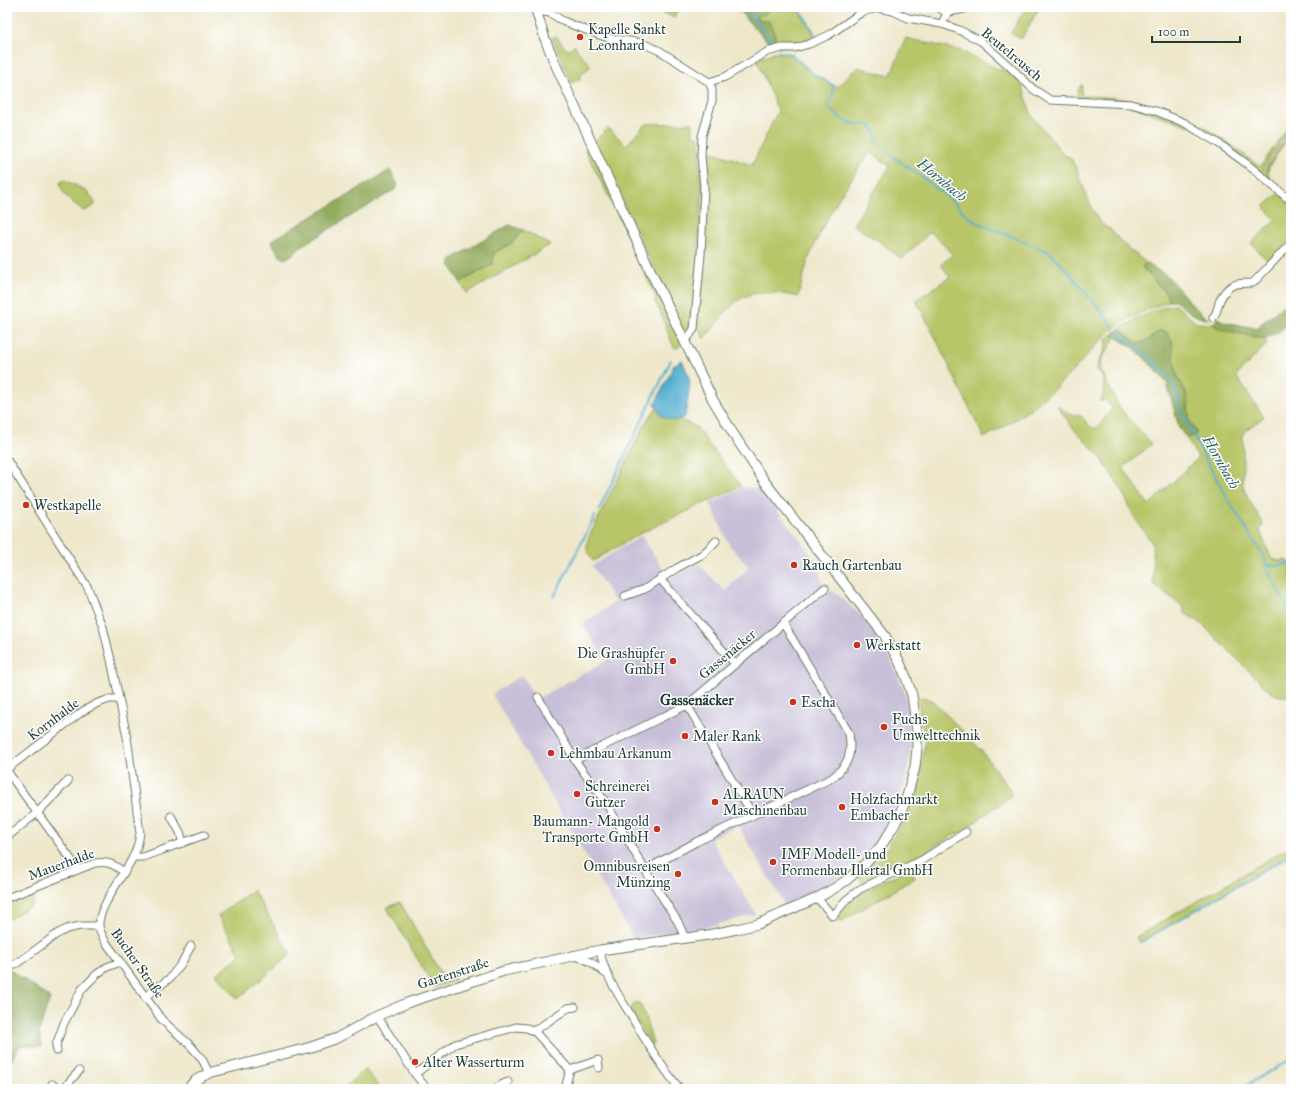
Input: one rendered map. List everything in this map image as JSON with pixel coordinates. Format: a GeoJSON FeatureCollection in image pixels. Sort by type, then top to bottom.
{"type":"FeatureCollection","features":[{"type":"Feature","properties":{"kind":"main road","name":"Gartenstraße"},"geometry":{"type":"LineString","coordinates":[[187,1089],[196,1080],[209,1073],[311,1047],[337,1038],[377,1016],[407,1002],[504,971],[600,950],[715,934],[758,924],[817,898],[848,878],[865,864],[881,846],[894,826],[906,800],[915,767],[917,748],[916,718],[912,695],[899,661],[885,636],[765,482],[713,400],[557,68],[535,9]]}},
{"type":"Feature","properties":{"kind":"street"},"geometry":{"type":"LineString","coordinates":[[938,7],[947,13]]}},
{"type":"Feature","properties":{"kind":"street"},"geometry":{"type":"LineString","coordinates":[[942,24],[947,13],[953,10],[968,7]]}},
{"type":"Feature","properties":{"kind":"street","name":"Beutelreusch"},"geometry":{"type":"LineString","coordinates":[[709,82],[725,77],[767,52],[782,48],[795,48],[809,44],[829,35],[862,12],[878,8],[892,11],[908,18],[942,24],[959,30],[981,42],[1033,89],[1050,100],[1066,102],[1131,104],[1156,111],[1185,123],[1218,143],[1291,201]]}},
{"type":"Feature","properties":{"kind":"street"},"geometry":{"type":"LineString","coordinates":[[535,9],[608,38],[642,44],[660,51],[709,82],[712,88],[712,101],[702,136],[704,188],[701,255],[694,329],[685,342]]}},
{"type":"Feature","properties":{"kind":"street"},"geometry":{"type":"LineString","coordinates":[[1214,318],[1217,313],[1219,301],[1231,285],[1254,283],[1291,243]]}},
{"type":"Feature","properties":{"kind":"street","name":"Bucher Straße"},"geometry":{"type":"LineString","coordinates":[[7,460],[88,588],[103,627],[127,737],[140,833],[133,857],[107,902],[100,918],[99,926],[105,941],[162,1020],[190,1045],[202,1060],[209,1073]]}},
{"type":"Feature","properties":{"kind":"street"},"geometry":{"type":"LineString","coordinates":[[625,596],[645,589],[677,568],[703,554],[716,541]]}},
{"type":"Feature","properties":{"kind":"street"},"geometry":{"type":"LineString","coordinates":[[660,579],[735,664]]}},
{"type":"Feature","properties":{"kind":"street","name":"Gassenäcker"},"geometry":{"type":"LineString","coordinates":[[575,760],[687,705],[824,588]]}},
{"type":"Feature","properties":{"kind":"street"},"geometry":{"type":"LineString","coordinates":[[645,870],[696,842],[832,778],[842,769],[848,760],[851,746],[848,733],[783,623]]}},
{"type":"Feature","properties":{"kind":"street"},"geometry":{"type":"LineString","coordinates":[[538,696],[575,760],[606,803],[645,870],[678,922],[685,938]]}},
{"type":"Feature","properties":{"kind":"street","name":"Kornhalde"},"geometry":{"type":"LineString","coordinates":[[7,770],[83,711],[98,703],[110,699],[118,699]]}},
{"type":"Feature","properties":{"kind":"street"},"geometry":{"type":"LineString","coordinates":[[687,705],[753,815]]}},
{"type":"Feature","properties":{"kind":"street"},"geometry":{"type":"LineString","coordinates":[[7,770],[78,869]]}},
{"type":"Feature","properties":{"kind":"street"},"geometry":{"type":"LineString","coordinates":[[7,837],[37,813],[68,781]]}},
{"type":"Feature","properties":{"kind":"street"},"geometry":{"type":"LineString","coordinates":[[171,816],[180,832],[183,843]]}},
{"type":"Feature","properties":{"kind":"street"},"geometry":{"type":"LineString","coordinates":[[817,898],[833,916],[846,900],[860,889],[922,860],[966,832]]}},
{"type":"Feature","properties":{"kind":"street"},"geometry":{"type":"LineString","coordinates":[[133,857],[143,857],[204,835]]}},
{"type":"Feature","properties":{"kind":"street","name":"Mauerhalde"},"geometry":{"type":"LineString","coordinates":[[7,898],[95,863],[104,862],[114,865],[124,872]]}},
{"type":"Feature","properties":{"kind":"street"},"geometry":{"type":"LineString","coordinates":[[7,968],[19,962],[57,934],[67,929],[80,926],[99,926]]}},
{"type":"Feature","properties":{"kind":"street"},"geometry":{"type":"LineString","coordinates":[[145,997],[170,978],[181,964],[191,946]]}},
{"type":"Feature","properties":{"kind":"street"},"geometry":{"type":"LineString","coordinates":[[600,950],[602,962],[608,975],[650,1048],[680,1089]]}},
{"type":"Feature","properties":{"kind":"street"},"geometry":{"type":"LineString","coordinates":[[572,956],[584,958],[608,975]]}},
{"type":"Feature","properties":{"kind":"street"},"geometry":{"type":"LineString","coordinates":[[57,1051],[56,1045],[64,1023],[82,989],[96,974],[106,967],[120,962]]}},
{"type":"Feature","properties":{"kind":"street"},"geometry":{"type":"LineString","coordinates":[[534,1031],[568,1008],[575,1007]]}},
{"type":"Feature","properties":{"kind":"street"},"geometry":{"type":"LineString","coordinates":[[377,1016],[414,1074],[427,1089]]}},
{"type":"Feature","properties":{"kind":"street"},"geometry":{"type":"LineString","coordinates":[[414,1074],[455,1044],[516,1027],[527,1028],[534,1031],[570,1070]]}},
{"type":"Feature","properties":{"kind":"street"},"geometry":{"type":"LineString","coordinates":[[570,1070],[598,1060],[599,1068]]}},
{"type":"Feature","properties":{"kind":"street"},"geometry":{"type":"LineString","coordinates":[[564,1089],[570,1070]]}},
{"type":"Feature","properties":{"kind":"street"},"geometry":{"type":"LineString","coordinates":[[64,1089],[79,1071]]}},
{"type":"Feature","properties":{"kind":"street"},"geometry":{"type":"LineString","coordinates":[[496,1089],[508,1082]]}},
{"type":"Feature","properties":{"kind":"street"},"geometry":{"type":"LineString","coordinates":[[52,1084],[58,1089]]}},
{"type":"Feature","properties":{"kind":"shaded area"},"geometry":{"type":"Polygon","coordinates":[[[743,487],[762,490],[818,564],[822,581],[829,589],[862,616],[890,658],[905,693],[909,711],[911,745],[908,770],[899,802],[890,819],[867,853],[854,866],[820,890],[785,905],[738,826],[710,838],[756,914],[703,928],[633,938],[492,694],[522,675],[536,699],[606,661],[583,624],[615,602],[592,566],[641,536],[670,579],[699,564],[725,591],[749,567],[730,546],[710,503],[743,487]]]}},
{"type":"Feature","properties":{"kind":"green space"},"geometry":{"type":"Polygon","coordinates":[[[650,7],[678,7],[674,17],[653,10],[650,7]]]}},
{"type":"Feature","properties":{"kind":"green space"},"geometry":{"type":"Polygon","coordinates":[[[734,7],[768,7],[768,11],[765,14],[756,16],[759,20],[769,21],[775,36],[774,44],[770,44],[746,19],[741,11],[738,12],[734,7]]]}},
{"type":"Feature","properties":{"kind":"green space"},"geometry":{"type":"Polygon","coordinates":[[[768,7],[796,7],[817,38],[798,45],[778,47],[778,43],[774,44],[775,36],[755,15],[765,14],[768,11],[768,7]]]}},
{"type":"Feature","properties":{"kind":"green space"},"geometry":{"type":"Polygon","coordinates":[[[1026,7],[1040,7],[1021,39],[1011,33],[1026,7]]]}},
{"type":"Feature","properties":{"kind":"green space"},"geometry":{"type":"Polygon","coordinates":[[[556,36],[567,50],[575,45],[578,51],[591,66],[581,74],[580,79],[572,83],[552,38],[556,36]]]}},
{"type":"Feature","properties":{"kind":"green space"},"geometry":{"type":"Polygon","coordinates":[[[906,38],[961,51],[998,69],[1011,71],[1022,85],[1032,116],[1064,155],[1071,158],[1094,212],[1099,220],[1104,226],[1110,229],[1123,244],[1146,263],[1142,267],[1165,292],[1170,301],[1140,313],[1112,330],[1067,377],[1046,396],[1020,416],[984,438],[916,300],[950,277],[941,265],[953,254],[930,232],[902,259],[880,242],[853,225],[890,166],[870,152],[845,189],[822,228],[810,255],[798,297],[774,293],[758,293],[744,297],[728,309],[704,339],[697,324],[704,149],[752,165],[778,111],[757,60],[774,52],[791,54],[812,73],[837,87],[857,67],[890,76],[906,38]]]}},
{"type":"Feature","properties":{"kind":"green space"},"geometry":{"type":"Polygon","coordinates":[[[1081,85],[1081,96],[1116,98],[1150,104],[1184,116],[1218,136],[1260,167],[1291,123],[1291,126],[1262,173],[1201,130],[1114,100],[1076,99],[1081,85]]]}},
{"type":"Feature","properties":{"kind":"green space"},"geometry":{"type":"Polygon","coordinates":[[[693,123],[693,136],[699,136],[701,186],[697,271],[691,327],[690,331],[687,332],[681,328],[595,141],[608,128],[626,145],[646,124],[693,123]]]}},
{"type":"Feature","properties":{"kind":"green space"},"geometry":{"type":"Polygon","coordinates":[[[1291,130],[1291,133],[1268,170],[1268,174],[1273,183],[1266,177],[1266,170],[1291,130]]]}},
{"type":"Feature","properties":{"kind":"green space"},"geometry":{"type":"Polygon","coordinates":[[[589,149],[592,151],[679,338],[680,345],[677,348],[674,347],[672,343],[660,311],[654,301],[657,300],[616,211],[585,150],[589,149]]]}},
{"type":"Feature","properties":{"kind":"green space"},"geometry":{"type":"Polygon","coordinates":[[[390,170],[398,185],[396,189],[303,245],[292,255],[285,259],[280,256],[271,241],[390,170]]]}},
{"type":"Feature","properties":{"kind":"green space"},"geometry":{"type":"Polygon","coordinates":[[[64,180],[78,186],[90,195],[95,203],[94,206],[84,211],[73,202],[61,187],[60,183],[64,180]]]}},
{"type":"Feature","properties":{"kind":"green space"},"geometry":{"type":"Polygon","coordinates":[[[1279,194],[1291,204],[1291,240],[1270,261],[1265,258],[1251,243],[1276,220],[1263,207],[1279,194]]]}},
{"type":"Feature","properties":{"kind":"green space"},"geometry":{"type":"Polygon","coordinates":[[[509,225],[523,230],[513,242],[494,253],[492,265],[460,282],[450,265],[452,259],[509,225]]]}},
{"type":"Feature","properties":{"kind":"green space"},"geometry":{"type":"Polygon","coordinates":[[[523,230],[550,245],[467,293],[460,282],[492,265],[494,253],[513,242],[523,230]]]}},
{"type":"Feature","properties":{"kind":"green space"},"geometry":{"type":"Polygon","coordinates":[[[1146,263],[1167,276],[1195,308],[1208,319],[1198,317],[1175,301],[1170,301],[1165,292],[1142,267],[1146,263]]]}},
{"type":"Feature","properties":{"kind":"green space"},"geometry":{"type":"Polygon","coordinates":[[[1291,299],[1291,321],[1280,331],[1264,339],[1220,329],[1213,324],[1218,318],[1224,322],[1256,328],[1291,299]]]}},
{"type":"Feature","properties":{"kind":"green space"},"geometry":{"type":"Polygon","coordinates":[[[1176,305],[1196,323],[1213,324],[1220,329],[1264,339],[1268,343],[1236,376],[1264,417],[1246,430],[1243,434],[1243,486],[1249,500],[1263,523],[1260,531],[1271,558],[1279,561],[1287,560],[1291,570],[1291,696],[1278,696],[1267,689],[1205,627],[1184,613],[1184,607],[1153,584],[1152,543],[1134,517],[1123,492],[1099,455],[1076,432],[1057,406],[1069,414],[1081,416],[1091,428],[1098,428],[1112,408],[1106,400],[1099,401],[1103,396],[1104,380],[1097,369],[1106,347],[1106,340],[1112,335],[1115,337],[1100,364],[1103,374],[1117,403],[1127,417],[1152,444],[1123,468],[1149,505],[1198,458],[1187,439],[1197,433],[1190,422],[1186,392],[1178,378],[1172,341],[1160,330],[1151,338],[1138,344],[1119,329],[1154,311],[1176,305]]]}},
{"type":"Feature","properties":{"kind":"green space"},"geometry":{"type":"Polygon","coordinates":[[[1119,329],[1138,344],[1151,338],[1160,330],[1167,332],[1172,341],[1178,378],[1186,392],[1190,422],[1197,433],[1187,439],[1179,428],[1167,383],[1134,348],[1112,335],[1119,329]]]}},
{"type":"Feature","properties":{"kind":"green space"},"geometry":{"type":"Polygon","coordinates":[[[656,409],[696,427],[741,486],[641,533],[593,561],[587,550],[589,537],[648,418],[656,409]]]}},
{"type":"Feature","properties":{"kind":"green space"},"geometry":{"type":"Polygon","coordinates":[[[923,697],[933,701],[981,750],[1010,790],[1011,796],[960,833],[950,837],[903,865],[864,884],[859,877],[884,852],[904,820],[918,791],[925,742],[918,699],[923,697]]]}},
{"type":"Feature","properties":{"kind":"green space"},"geometry":{"type":"Polygon","coordinates":[[[1291,846],[1291,855],[1140,943],[1136,937],[1291,846]]]}},
{"type":"Feature","properties":{"kind":"green space"},"geometry":{"type":"Polygon","coordinates":[[[911,868],[915,878],[840,922],[837,918],[849,902],[858,895],[880,882],[911,868]]]}},
{"type":"Feature","properties":{"kind":"green space"},"geometry":{"type":"Polygon","coordinates":[[[253,890],[291,954],[238,999],[216,974],[241,955],[218,916],[253,890]]]}},
{"type":"Feature","properties":{"kind":"green space"},"geometry":{"type":"Polygon","coordinates":[[[32,895],[34,904],[7,920],[7,905],[32,895]]]}},
{"type":"Feature","properties":{"kind":"green space"},"geometry":{"type":"Polygon","coordinates":[[[400,902],[440,972],[451,978],[455,978],[456,980],[434,987],[387,908],[400,902]]]}},
{"type":"Feature","properties":{"kind":"green space"},"geometry":{"type":"Polygon","coordinates":[[[9,969],[50,998],[39,1032],[42,1047],[21,1045],[7,1066],[7,971],[9,969]]]}},
{"type":"Feature","properties":{"kind":"green space"},"geometry":{"type":"Polygon","coordinates":[[[635,1003],[639,1003],[643,1012],[653,1042],[652,1045],[631,1011],[635,1003]]]}},
{"type":"Feature","properties":{"kind":"green space"},"geometry":{"type":"Polygon","coordinates":[[[365,1069],[381,1089],[343,1089],[365,1069]]]}},
{"type":"Feature","properties":{"kind":"water"},"geometry":{"type":"Polygon","coordinates":[[[682,360],[688,374],[690,384],[685,417],[674,421],[661,416],[655,404],[674,365],[682,360]]]}},
{"type":"Feature","properties":{"kind":"waterway"},"geometry":{"type":"LineString","coordinates":[[744,7],[771,40],[773,46]]}},
{"type":"Feature","properties":{"kind":"waterway"},"geometry":{"type":"LineString","coordinates":[[798,7],[814,32]]}},
{"type":"Feature","properties":{"kind":"waterway","name":"Hornbach"},"geometry":{"type":"LineString","coordinates":[[779,52],[791,54],[812,73],[833,86],[833,95],[827,107],[845,121],[871,126],[874,129],[877,143],[956,204],[976,222],[1049,252],[1068,271],[1114,327]]}},
{"type":"Feature","properties":{"kind":"waterway","name":"Hornbach"},"geometry":{"type":"LineString","coordinates":[[1119,333],[1148,356],[1168,376],[1177,393],[1180,408],[1205,458],[1230,503],[1263,555],[1268,571],[1291,614]]}},
{"type":"Feature","properties":{"kind":"waterway"},"geometry":{"type":"LineString","coordinates":[[599,510],[671,360]]}},
{"type":"Feature","properties":{"kind":"waterway"},"geometry":{"type":"LineString","coordinates":[[554,597],[595,516]]}},
{"type":"Feature","properties":{"kind":"waterway"},"geometry":{"type":"LineString","coordinates":[[1266,565],[1275,566],[1291,563]]}},
{"type":"Feature","properties":{"kind":"waterway"},"geometry":{"type":"LineString","coordinates":[[1141,942],[1291,854]]}},
{"type":"Feature","properties":{"kind":"waterway"},"geometry":{"type":"LineString","coordinates":[[1240,1089],[1291,1059]]}},
{"type":"Feature","properties":{"kind":"place","name":"Kapelle Sankt Leonhard"},"geometry":{"type":"Point","coordinates":[580,37]}},
{"type":"Feature","properties":{"kind":"place","name":"Westkapelle"},"geometry":{"type":"Point","coordinates":[26,505]}},
{"type":"Feature","properties":{"kind":"place","name":"Rauch Gartenbau"},"geometry":{"type":"Point","coordinates":[794,565]}},
{"type":"Feature","properties":{"kind":"place","name":"Werkstatt"},"geometry":{"type":"Point","coordinates":[857,645]}},
{"type":"Feature","properties":{"kind":"place","name":"Die Grashüpfer GmbH"},"geometry":{"type":"Point","coordinates":[673,661]}},
{"type":"Feature","properties":{"kind":"place","name":"Escha"},"geometry":{"type":"Point","coordinates":[793,702]}},
{"type":"Feature","properties":{"kind":"place","name":"Fuchs Umwelttechnik"},"geometry":{"type":"Point","coordinates":[884,727]}},
{"type":"Feature","properties":{"kind":"place","name":"Maler Rank"},"geometry":{"type":"Point","coordinates":[685,736]}},
{"type":"Feature","properties":{"kind":"place","name":"Lehmbau Arkanum"},"geometry":{"type":"Point","coordinates":[551,753]}},
{"type":"Feature","properties":{"kind":"place","name":"Schreinerei Gutzer"},"geometry":{"type":"Point","coordinates":[577,794]}},
{"type":"Feature","properties":{"kind":"place","name":"ALRAUN Maschinenbau"},"geometry":{"type":"Point","coordinates":[715,802]}},
{"type":"Feature","properties":{"kind":"place","name":"Holzfachmarkt Embacher"},"geometry":{"type":"Point","coordinates":[842,807]}},
{"type":"Feature","properties":{"kind":"place","name":"Baumann- Mangold Transporte GmbH"},"geometry":{"type":"Point","coordinates":[657,829]}},
{"type":"Feature","properties":{"kind":"place","name":"IMF Modell- und Formenbau Illertal GmbH"},"geometry":{"type":"Point","coordinates":[773,862]}},
{"type":"Feature","properties":{"kind":"place","name":"Omnibusreisen Münzing"},"geometry":{"type":"Point","coordinates":[678,874]}},
{"type":"Feature","properties":{"kind":"place","name":"Alter Wasserturm"},"geometry":{"type":"Point","coordinates":[415,1062]}},
{"type":"Feature","properties":{"kind":"district","name":"Gassenäcker"},"geometry":{"type":"Point","coordinates":[697,700]}}]}
